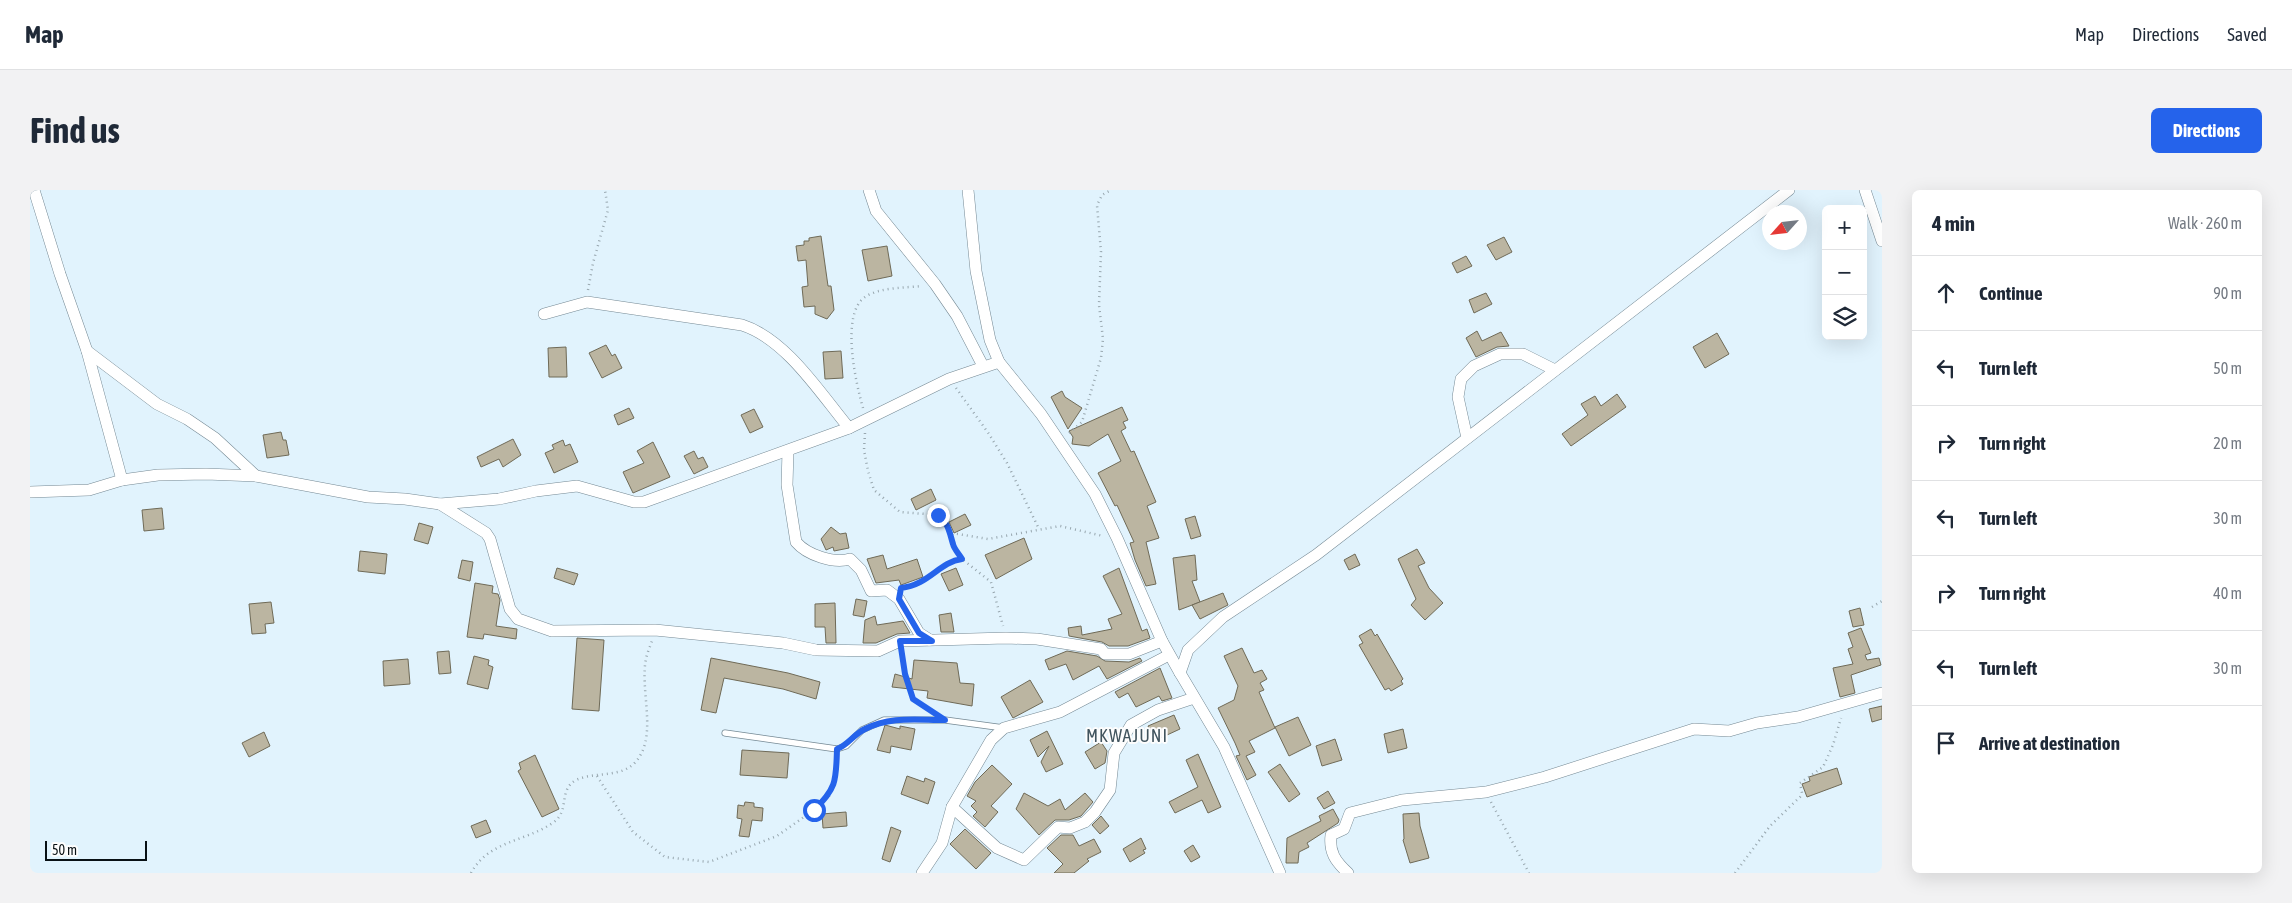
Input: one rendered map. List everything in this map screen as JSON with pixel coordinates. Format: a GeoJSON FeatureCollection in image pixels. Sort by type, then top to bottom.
{"type":"FeatureCollection","features":[{"type":"Feature","properties":{"kind":"street"},"geometry":{"type":"LineString","coordinates":[[34,190],[60,274],[87,351],[122,480]]}},
{"type":"Feature","properties":{"kind":"street"},"geometry":{"type":"LineString","coordinates":[[869,190],[876,211],[935,284],[957,316],[983,366]]}},
{"type":"Feature","properties":{"kind":"street"},"geometry":{"type":"LineString","coordinates":[[968,190],[976,271],[990,340],[999,362],[1060,441],[1095,494],[1117,538],[1169,655],[1224,747],[1280,873]]}},
{"type":"Feature","properties":{"kind":"street"},"geometry":{"type":"LineString","coordinates":[[1180,673],[1188,650],[1223,617],[1316,555],[1789,190]]}},
{"type":"Feature","properties":{"kind":"street"},"geometry":{"type":"LineString","coordinates":[[1865,190],[1882,241]]}},
{"type":"Feature","properties":{"kind":"street"},"geometry":{"type":"LineString","coordinates":[[544,314],[586,302],[742,325],[757,330],[787,354],[849,428]]}},
{"type":"Feature","properties":{"kind":"street"},"geometry":{"type":"LineString","coordinates":[[87,351],[157,404],[187,419],[216,438],[256,476]]}},
{"type":"Feature","properties":{"kind":"street"},"geometry":{"type":"LineString","coordinates":[[1467,438],[1458,397],[1461,379],[1474,366],[1500,354],[1523,354],[1555,370]]}},
{"type":"Feature","properties":{"kind":"street"},"geometry":{"type":"LineString","coordinates":[[30,492],[89,490],[122,480],[168,475],[256,476],[368,497],[405,499],[440,504],[499,499],[536,490],[577,486],[634,502],[644,502],[849,428],[949,378],[999,362]]}},
{"type":"Feature","properties":{"kind":"street"},"geometry":{"type":"LineString","coordinates":[[788,451],[787,485],[796,542],[801,548],[839,562],[850,559],[861,570],[871,591],[888,590],[899,599],[919,633],[932,641]]}},
{"type":"Feature","properties":{"kind":"street"},"geometry":{"type":"LineString","coordinates":[[440,504],[486,533],[490,539],[510,609],[518,619],[552,631],[656,630],[783,643],[816,650],[878,650],[900,641],[1006,638],[1037,639],[1101,649],[1105,654],[1129,654],[1162,641]]}},
{"type":"Feature","properties":{"kind":"street"},"geometry":{"type":"LineString","coordinates":[[922,873],[942,843],[952,807],[990,740],[1004,728],[1060,712],[1169,655]]}},
{"type":"Feature","properties":{"kind":"street"},"geometry":{"type":"LineString","coordinates":[[1348,873],[1334,860],[1330,847],[1331,835],[1344,829],[1350,813],[1402,800],[1486,792],[1545,777],[1694,729],[1729,731],[1757,723],[1798,717],[1882,693]]}},
{"type":"Feature","properties":{"kind":"street"},"geometry":{"type":"LineString","coordinates":[[952,807],[997,848],[1024,860],[1058,827],[1070,828],[1085,822],[1095,812],[1110,790],[1114,753],[1131,725],[1158,710],[1194,698]]}},
{"type":"Feature","properties":{"kind":"lane"},"geometry":{"type":"LineString","coordinates":[[725,733],[837,749],[846,746],[862,730],[884,720],[945,720],[1004,728]]}},
{"type":"Feature","properties":{"kind":"path"},"geometry":{"type":"LineString","coordinates":[[586,302],[593,263],[608,210],[605,190]]}},
{"type":"Feature","properties":{"kind":"path"},"geometry":{"type":"LineString","coordinates":[[1060,441],[1082,422],[1101,358],[1103,339],[1099,305],[1101,252],[1097,205],[1102,195],[1111,190]]}},
{"type":"Feature","properties":{"kind":"path"},"geometry":{"type":"LineString","coordinates":[[935,284],[874,293],[864,298],[855,313],[851,338],[855,379],[866,420],[864,450],[868,471],[874,490],[900,512],[938,515],[946,521],[952,533],[953,546],[962,559],[991,582],[1006,638]]}},
{"type":"Feature","properties":{"kind":"path"},"geometry":{"type":"LineString","coordinates":[[949,378],[1007,463],[1039,529]]}},
{"type":"Feature","properties":{"kind":"path"},"geometry":{"type":"LineString","coordinates":[[952,533],[988,539],[1060,526],[1117,538]]}},
{"type":"Feature","properties":{"kind":"path"},"geometry":{"type":"LineString","coordinates":[[899,599],[901,588],[912,587],[928,580],[952,560],[962,559]]}},
{"type":"Feature","properties":{"kind":"path"},"geometry":{"type":"LineString","coordinates":[[1872,607],[1882,601]]}},
{"type":"Feature","properties":{"kind":"path"},"geometry":{"type":"LineString","coordinates":[[471,873],[487,852],[554,822],[564,812],[566,792],[569,786],[577,780],[620,772],[640,757],[644,748],[647,715],[645,661],[656,630]]}},
{"type":"Feature","properties":{"kind":"path"},"geometry":{"type":"LineString","coordinates":[[900,641],[905,674],[913,699],[945,720]]}},
{"type":"Feature","properties":{"kind":"path"},"geometry":{"type":"LineString","coordinates":[[1735,873],[1770,826],[1800,797],[1802,793],[1800,782],[1823,768],[1833,745],[1844,705]]}},
{"type":"Feature","properties":{"kind":"path"},"geometry":{"type":"LineString","coordinates":[[597,776],[633,832],[665,857],[710,862],[777,836],[814,810],[830,795],[836,777],[837,749]]}},
{"type":"Feature","properties":{"kind":"path"},"geometry":{"type":"LineString","coordinates":[[1486,792],[1529,873]]}},
{"type":"Feature","properties":{"kind":"building"},"geometry":{"type":"Polygon","coordinates":[[[821,236],[828,286],[831,286],[834,310],[827,319],[815,314],[815,306],[804,307],[802,287],[808,286],[806,260],[798,261],[796,246],[804,245],[804,241],[809,241],[809,238],[821,236]]]}},
{"type":"Feature","properties":{"kind":"building"},"geometry":{"type":"Polygon","coordinates":[[[1504,237],[1512,252],[1496,260],[1487,245],[1504,237]]]}},
{"type":"Feature","properties":{"kind":"building"},"geometry":{"type":"Polygon","coordinates":[[[887,246],[892,276],[868,281],[862,250],[887,246]]]}},
{"type":"Feature","properties":{"kind":"building"},"geometry":{"type":"Polygon","coordinates":[[[1466,256],[1472,266],[1457,273],[1452,263],[1466,256]]]}},
{"type":"Feature","properties":{"kind":"building"},"geometry":{"type":"Polygon","coordinates":[[[1486,293],[1492,304],[1474,313],[1469,300],[1486,293]]]}},
{"type":"Feature","properties":{"kind":"building"},"geometry":{"type":"Polygon","coordinates":[[[1477,331],[1482,341],[1501,332],[1509,346],[1497,347],[1476,357],[1466,338],[1477,331]]]}},
{"type":"Feature","properties":{"kind":"building"},"geometry":{"type":"Polygon","coordinates":[[[1717,333],[1729,354],[1705,368],[1693,347],[1717,333]]]}},
{"type":"Feature","properties":{"kind":"building"},"geometry":{"type":"Polygon","coordinates":[[[606,345],[612,356],[615,354],[622,368],[602,378],[589,353],[606,345]]]}},
{"type":"Feature","properties":{"kind":"building"},"geometry":{"type":"Polygon","coordinates":[[[566,347],[567,377],[549,377],[548,348],[566,347]]]}},
{"type":"Feature","properties":{"kind":"building"},"geometry":{"type":"Polygon","coordinates":[[[841,351],[843,378],[825,379],[823,352],[841,351]]]}},
{"type":"Feature","properties":{"kind":"building"},"geometry":{"type":"Polygon","coordinates":[[[1062,391],[1065,397],[1082,408],[1068,429],[1051,397],[1062,391]]]}},
{"type":"Feature","properties":{"kind":"building"},"geometry":{"type":"Polygon","coordinates":[[[1617,394],[1626,407],[1571,446],[1562,434],[1588,415],[1581,404],[1595,396],[1601,406],[1617,394]]]}},
{"type":"Feature","properties":{"kind":"building"},"geometry":{"type":"Polygon","coordinates":[[[1122,407],[1128,420],[1123,422],[1126,428],[1121,431],[1131,452],[1134,451],[1156,502],[1147,506],[1159,538],[1146,542],[1156,584],[1146,586],[1130,543],[1134,542],[1117,505],[1115,506],[1098,473],[1121,461],[1108,434],[1089,446],[1072,444],[1073,437],[1069,431],[1122,407]]]}},
{"type":"Feature","properties":{"kind":"building"},"geometry":{"type":"Polygon","coordinates":[[[629,408],[634,418],[618,425],[614,415],[629,408]]]}},
{"type":"Feature","properties":{"kind":"building"},"geometry":{"type":"Polygon","coordinates":[[[754,409],[763,427],[750,433],[741,415],[754,409]]]}},
{"type":"Feature","properties":{"kind":"building"},"geometry":{"type":"Polygon","coordinates":[[[281,432],[283,440],[286,440],[289,455],[267,458],[263,435],[281,432]]]}},
{"type":"Feature","properties":{"kind":"building"},"geometry":{"type":"Polygon","coordinates":[[[513,439],[521,455],[503,467],[499,459],[481,467],[477,457],[513,439]]]}},
{"type":"Feature","properties":{"kind":"building"},"geometry":{"type":"Polygon","coordinates":[[[563,440],[565,446],[570,444],[578,462],[554,473],[545,453],[554,449],[552,445],[563,440]]]}},
{"type":"Feature","properties":{"kind":"building"},"geometry":{"type":"Polygon","coordinates":[[[653,442],[670,477],[633,493],[623,472],[644,463],[637,451],[653,442]]]}},
{"type":"Feature","properties":{"kind":"building"},"geometry":{"type":"Polygon","coordinates":[[[694,451],[698,459],[703,457],[708,467],[694,474],[684,456],[694,451]]]}},
{"type":"Feature","properties":{"kind":"building"},"geometry":{"type":"Polygon","coordinates":[[[931,489],[936,500],[916,510],[911,499],[931,489]]]}},
{"type":"Feature","properties":{"kind":"building"},"geometry":{"type":"Polygon","coordinates":[[[162,508],[164,529],[144,531],[142,510],[162,508]]]}},
{"type":"Feature","properties":{"kind":"building"},"geometry":{"type":"Polygon","coordinates":[[[965,514],[971,525],[954,533],[949,522],[965,514]]]}},
{"type":"Feature","properties":{"kind":"building"},"geometry":{"type":"Polygon","coordinates":[[[1195,516],[1201,536],[1191,539],[1185,519],[1195,516]]]}},
{"type":"Feature","properties":{"kind":"building"},"geometry":{"type":"Polygon","coordinates":[[[419,523],[433,527],[428,544],[414,540],[419,523]]]}},
{"type":"Feature","properties":{"kind":"building"},"geometry":{"type":"Polygon","coordinates":[[[831,527],[840,534],[846,533],[849,548],[834,551],[833,547],[826,550],[821,539],[831,527]]]}},
{"type":"Feature","properties":{"kind":"building"},"geometry":{"type":"Polygon","coordinates":[[[1024,538],[1032,559],[996,579],[985,555],[1024,538]]]}},
{"type":"Feature","properties":{"kind":"building"},"geometry":{"type":"Polygon","coordinates":[[[1417,549],[1425,563],[1418,566],[1429,588],[1443,603],[1425,620],[1411,605],[1416,599],[1398,559],[1417,549]]]}},
{"type":"Feature","properties":{"kind":"building"},"geometry":{"type":"Polygon","coordinates":[[[360,551],[387,554],[385,574],[358,571],[360,551]]]}},
{"type":"Feature","properties":{"kind":"building"},"geometry":{"type":"Polygon","coordinates":[[[1355,554],[1360,565],[1349,570],[1344,560],[1355,554]]]}},
{"type":"Feature","properties":{"kind":"building"},"geometry":{"type":"Polygon","coordinates":[[[883,555],[887,569],[917,559],[923,577],[901,585],[899,580],[876,583],[867,559],[883,555]]]}},
{"type":"Feature","properties":{"kind":"building"},"geometry":{"type":"Polygon","coordinates":[[[1195,555],[1197,580],[1192,581],[1200,602],[1179,610],[1173,558],[1195,555]]]}},
{"type":"Feature","properties":{"kind":"building"},"geometry":{"type":"Polygon","coordinates":[[[462,560],[473,562],[470,581],[458,578],[462,560]]]}},
{"type":"Feature","properties":{"kind":"building"},"geometry":{"type":"Polygon","coordinates":[[[557,568],[578,574],[574,585],[554,578],[557,568]]]}},
{"type":"Feature","properties":{"kind":"building"},"geometry":{"type":"Polygon","coordinates":[[[956,568],[963,585],[949,591],[941,574],[956,568]]]}},
{"type":"Feature","properties":{"kind":"building"},"geometry":{"type":"Polygon","coordinates":[[[1119,568],[1142,631],[1147,629],[1150,638],[1128,646],[1109,646],[1102,642],[1069,636],[1068,628],[1081,626],[1082,635],[1112,629],[1108,619],[1122,614],[1103,576],[1119,568]]]}},
{"type":"Feature","properties":{"kind":"building"},"geometry":{"type":"Polygon","coordinates":[[[475,583],[493,586],[492,593],[498,594],[500,600],[496,626],[517,629],[516,639],[484,634],[483,639],[467,637],[475,583]]]}},
{"type":"Feature","properties":{"kind":"building"},"geometry":{"type":"Polygon","coordinates":[[[1223,593],[1228,605],[1200,619],[1192,605],[1223,593]]]}},
{"type":"Feature","properties":{"kind":"building"},"geometry":{"type":"Polygon","coordinates":[[[856,599],[867,601],[864,617],[853,615],[856,599]]]}},
{"type":"Feature","properties":{"kind":"building"},"geometry":{"type":"Polygon","coordinates":[[[271,602],[274,623],[265,624],[266,633],[252,634],[249,604],[271,602]]]}},
{"type":"Feature","properties":{"kind":"building"},"geometry":{"type":"Polygon","coordinates":[[[835,603],[836,643],[826,643],[825,627],[815,627],[815,604],[835,603]]]}},
{"type":"Feature","properties":{"kind":"building"},"geometry":{"type":"Polygon","coordinates":[[[1860,608],[1864,625],[1853,627],[1849,611],[1860,608]]]}},
{"type":"Feature","properties":{"kind":"building"},"geometry":{"type":"Polygon","coordinates":[[[951,613],[954,632],[941,632],[939,615],[951,613]]]}},
{"type":"Feature","properties":{"kind":"building"},"geometry":{"type":"Polygon","coordinates":[[[875,616],[877,625],[903,621],[910,633],[897,634],[876,643],[863,643],[865,620],[875,616]]]}},
{"type":"Feature","properties":{"kind":"building"},"geometry":{"type":"Polygon","coordinates":[[[1861,628],[1871,653],[1865,655],[1867,660],[1879,658],[1881,665],[1851,675],[1855,693],[1840,697],[1833,668],[1853,664],[1848,649],[1853,647],[1848,633],[1861,628]]]}},
{"type":"Feature","properties":{"kind":"building"},"geometry":{"type":"Polygon","coordinates":[[[1371,629],[1375,636],[1377,634],[1403,679],[1401,681],[1403,684],[1391,691],[1389,688],[1385,690],[1359,645],[1363,643],[1359,636],[1371,629]]]}},
{"type":"Feature","properties":{"kind":"building"},"geometry":{"type":"Polygon","coordinates":[[[577,638],[604,640],[599,711],[572,709],[577,638]]]}},
{"type":"Feature","properties":{"kind":"building"},"geometry":{"type":"Polygon","coordinates":[[[1242,648],[1254,673],[1262,670],[1267,679],[1260,683],[1264,690],[1259,692],[1275,728],[1249,741],[1255,752],[1246,756],[1256,775],[1247,780],[1236,756],[1240,755],[1218,708],[1234,700],[1238,686],[1224,656],[1242,648]]]}},
{"type":"Feature","properties":{"kind":"building"},"geometry":{"type":"Polygon","coordinates":[[[449,651],[451,673],[439,674],[437,652],[449,651]]]}},
{"type":"Feature","properties":{"kind":"building"},"geometry":{"type":"Polygon","coordinates":[[[1067,651],[1097,656],[1105,661],[1129,662],[1140,658],[1142,661],[1107,679],[1099,666],[1073,680],[1066,664],[1049,670],[1045,660],[1067,651]]]}},
{"type":"Feature","properties":{"kind":"building"},"geometry":{"type":"Polygon","coordinates":[[[474,656],[489,660],[488,665],[493,667],[488,689],[467,684],[474,656]]]}},
{"type":"Feature","properties":{"kind":"building"},"geometry":{"type":"Polygon","coordinates":[[[711,658],[788,673],[820,682],[816,699],[783,689],[724,678],[716,713],[701,710],[711,658]]]}},
{"type":"Feature","properties":{"kind":"building"},"geometry":{"type":"Polygon","coordinates":[[[408,659],[410,684],[384,686],[383,661],[408,659]]]}},
{"type":"Feature","properties":{"kind":"building"},"geometry":{"type":"Polygon","coordinates":[[[914,660],[957,663],[960,683],[974,684],[972,706],[927,698],[928,691],[892,687],[895,674],[912,679],[914,660]]]}},
{"type":"Feature","properties":{"kind":"building"},"geometry":{"type":"Polygon","coordinates":[[[1160,668],[1172,698],[1162,701],[1159,696],[1136,707],[1128,693],[1119,698],[1115,692],[1160,668]]]}},
{"type":"Feature","properties":{"kind":"building"},"geometry":{"type":"Polygon","coordinates":[[[1030,680],[1043,702],[1013,718],[1001,697],[1030,680]]]}},
{"type":"Feature","properties":{"kind":"building"},"geometry":{"type":"Polygon","coordinates":[[[1882,706],[1882,719],[1872,722],[1869,709],[1882,706]]]}},
{"type":"Feature","properties":{"kind":"building"},"geometry":{"type":"Polygon","coordinates":[[[1174,715],[1180,729],[1154,741],[1148,726],[1174,715]]]}},
{"type":"Feature","properties":{"kind":"building"},"geometry":{"type":"Polygon","coordinates":[[[1298,717],[1311,745],[1289,756],[1275,727],[1298,717]]]}},
{"type":"Feature","properties":{"kind":"building"},"geometry":{"type":"Polygon","coordinates":[[[885,725],[900,729],[900,726],[915,729],[911,750],[891,746],[890,753],[877,750],[885,725]]]}},
{"type":"Feature","properties":{"kind":"building"},"geometry":{"type":"Polygon","coordinates":[[[1403,729],[1407,748],[1388,753],[1384,734],[1403,729]]]}},
{"type":"Feature","properties":{"kind":"building"},"geometry":{"type":"Polygon","coordinates":[[[1047,731],[1063,764],[1046,772],[1041,762],[1049,746],[1038,757],[1030,740],[1047,731]]]}},
{"type":"Feature","properties":{"kind":"building"},"geometry":{"type":"Polygon","coordinates":[[[264,732],[270,746],[249,757],[242,743],[264,732]]]}},
{"type":"Feature","properties":{"kind":"building"},"geometry":{"type":"Polygon","coordinates":[[[1335,739],[1342,760],[1322,766],[1316,746],[1335,739]]]}},
{"type":"Feature","properties":{"kind":"building"},"geometry":{"type":"Polygon","coordinates":[[[1101,742],[1107,751],[1105,763],[1095,769],[1085,752],[1101,742]]]}},
{"type":"Feature","properties":{"kind":"building"},"geometry":{"type":"Polygon","coordinates":[[[742,750],[789,753],[787,778],[740,775],[742,750]]]}},
{"type":"Feature","properties":{"kind":"building"},"geometry":{"type":"Polygon","coordinates":[[[1198,754],[1221,807],[1208,813],[1202,800],[1175,813],[1169,802],[1198,787],[1186,760],[1198,754]]]}},
{"type":"Feature","properties":{"kind":"building"},"geometry":{"type":"Polygon","coordinates":[[[535,755],[559,809],[542,817],[518,771],[521,769],[519,763],[535,755]]]}},
{"type":"Feature","properties":{"kind":"building"},"geometry":{"type":"Polygon","coordinates":[[[1280,764],[1300,794],[1289,802],[1268,772],[1280,764]]]}},
{"type":"Feature","properties":{"kind":"building"},"geometry":{"type":"Polygon","coordinates":[[[992,765],[1012,784],[991,806],[998,812],[985,827],[973,816],[977,812],[971,806],[976,801],[967,796],[975,782],[992,765]]]}},
{"type":"Feature","properties":{"kind":"building"},"geometry":{"type":"Polygon","coordinates":[[[1837,768],[1842,784],[1807,797],[1802,784],[1810,781],[1809,777],[1837,768]]]}},
{"type":"Feature","properties":{"kind":"building"},"geometry":{"type":"Polygon","coordinates":[[[907,776],[924,782],[925,778],[935,782],[928,804],[901,794],[907,776]]]}},
{"type":"Feature","properties":{"kind":"building"},"geometry":{"type":"Polygon","coordinates":[[[1328,791],[1335,803],[1324,809],[1317,798],[1328,791]]]}},
{"type":"Feature","properties":{"kind":"building"},"geometry":{"type":"Polygon","coordinates":[[[1024,793],[1048,806],[1060,799],[1065,810],[1085,793],[1093,802],[1081,816],[1069,820],[1055,820],[1039,835],[1016,809],[1024,793]]]}},
{"type":"Feature","properties":{"kind":"building"},"geometry":{"type":"Polygon","coordinates":[[[745,802],[754,803],[754,807],[763,808],[762,821],[752,820],[749,837],[739,836],[742,819],[737,818],[738,805],[744,806],[745,802]]]}},
{"type":"Feature","properties":{"kind":"building"},"geometry":{"type":"Polygon","coordinates":[[[1333,809],[1339,820],[1338,823],[1307,843],[1309,847],[1299,852],[1298,863],[1286,863],[1287,838],[1321,821],[1319,816],[1333,809]]]}},
{"type":"Feature","properties":{"kind":"building"},"geometry":{"type":"Polygon","coordinates":[[[846,812],[847,826],[823,828],[822,814],[846,812]]]}},
{"type":"Feature","properties":{"kind":"building"},"geometry":{"type":"Polygon","coordinates":[[[1419,813],[1420,826],[1429,858],[1410,863],[1403,840],[1403,814],[1419,813]]]}},
{"type":"Feature","properties":{"kind":"building"},"geometry":{"type":"Polygon","coordinates":[[[1101,816],[1109,826],[1100,834],[1092,825],[1101,816]]]}},
{"type":"Feature","properties":{"kind":"building"},"geometry":{"type":"Polygon","coordinates":[[[486,820],[491,832],[476,838],[471,826],[486,820]]]}},
{"type":"Feature","properties":{"kind":"building"},"geometry":{"type":"Polygon","coordinates":[[[891,827],[901,831],[890,862],[882,859],[891,827]]]}},
{"type":"Feature","properties":{"kind":"building"},"geometry":{"type":"Polygon","coordinates":[[[965,829],[991,853],[976,869],[950,844],[965,829]]]}},
{"type":"Feature","properties":{"kind":"building"},"geometry":{"type":"Polygon","coordinates":[[[1061,835],[1073,835],[1079,846],[1094,839],[1101,852],[1087,859],[1089,861],[1074,873],[1054,873],[1063,864],[1047,848],[1061,835]]]}},
{"type":"Feature","properties":{"kind":"building"},"geometry":{"type":"Polygon","coordinates":[[[1141,838],[1146,849],[1143,850],[1145,853],[1130,862],[1123,849],[1141,838]]]}},
{"type":"Feature","properties":{"kind":"building"},"geometry":{"type":"Polygon","coordinates":[[[1193,845],[1200,857],[1191,862],[1184,851],[1193,845]]]}},
{"type":"Feature","properties":{"kind":"district","name":"MKWAJUNI"},"geometry":{"type":"Point","coordinates":[1127,735]}},
{"type":"Feature","properties":{"kind":"route"},"geometry":{"type":"LineString","coordinates":[[814,810],[830,795],[836,777],[837,749],[846,746],[862,730],[884,720],[945,720],[913,699],[905,674],[900,641],[932,641],[919,633],[899,599],[901,588],[912,587],[928,580],[952,560],[962,559],[953,546],[952,533],[946,521],[938,515]]}}]}
